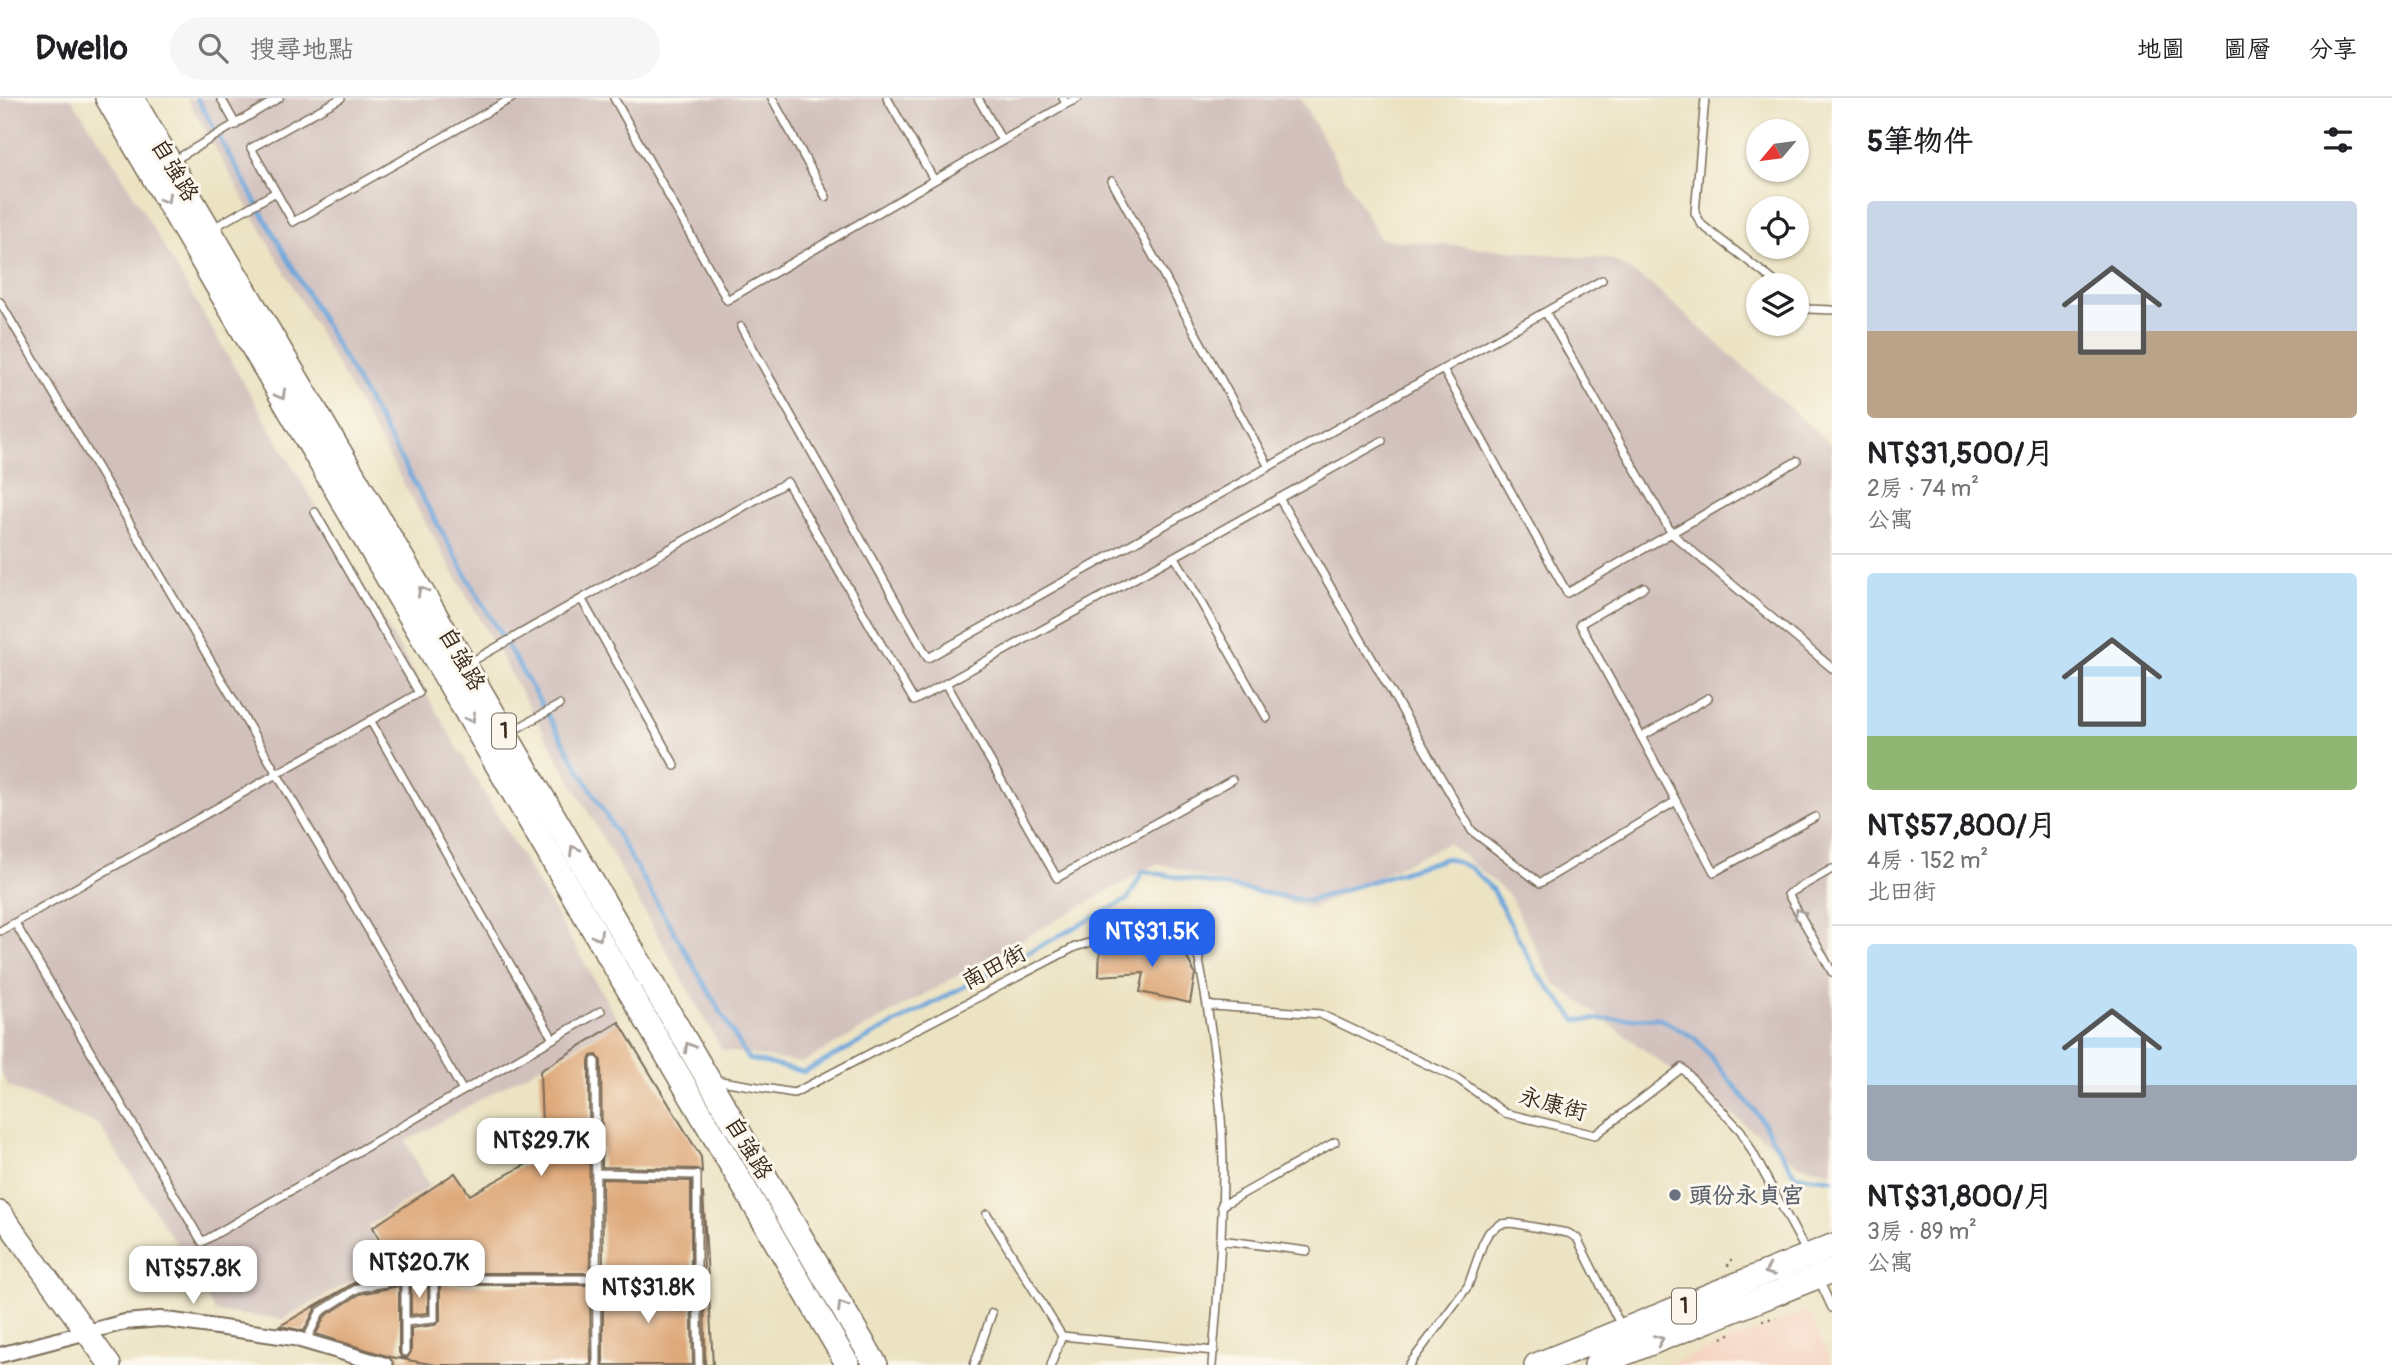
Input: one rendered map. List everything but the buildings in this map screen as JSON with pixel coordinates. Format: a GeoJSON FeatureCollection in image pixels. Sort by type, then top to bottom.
{"type":"FeatureCollection","features":[{"type":"Feature","properties":{"kind":"main road","name":"自強路"},"geometry":{"type":"LineString","coordinates":[[107,98],[161,168],[456,671],[507,735],[848,1365]]}},
{"type":"Feature","properties":{"kind":"main road","name":"自強路"},"geometry":{"type":"LineString","coordinates":[[132,98],[161,168]]}},
{"type":"Feature","properties":{"kind":"main road","name":"自強路"},"geometry":{"type":"LineString","coordinates":[[698,1085],[876,1365]]}},
{"type":"Feature","properties":{"kind":"main road"},"geometry":{"type":"LineString","coordinates":[[0,1212],[110,1365]]}},
{"type":"Feature","properties":{"kind":"main road","name":"1"},"geometry":{"type":"LineString","coordinates":[[1536,1365],[1832,1246]]}},
{"type":"Feature","properties":{"kind":"main road","name":"1"},"geometry":{"type":"LineString","coordinates":[[1596,1365],[1825,1274]]}},
{"type":"Feature","properties":{"kind":"street"},"geometry":{"type":"LineString","coordinates":[[0,1355],[125,1322],[160,1319],[295,1338],[385,1365]]}},
{"type":"Feature","properties":{"kind":"lane"},"geometry":{"type":"LineString","coordinates":[[221,98],[237,124]]}},
{"type":"Feature","properties":{"kind":"lane"},"geometry":{"type":"LineString","coordinates":[[161,168],[279,98]]}},
{"type":"Feature","properties":{"kind":"lane"},"geometry":{"type":"LineString","coordinates":[[341,98],[251,148],[293,222],[512,98]]}},
{"type":"Feature","properties":{"kind":"lane"},"geometry":{"type":"LineString","coordinates":[[614,98],[727,300],[1002,141],[1064,101],[1078,98]]}},
{"type":"Feature","properties":{"kind":"lane"},"geometry":{"type":"LineString","coordinates":[[772,98],[826,197]]}},
{"type":"Feature","properties":{"kind":"lane"},"geometry":{"type":"LineString","coordinates":[[887,98],[934,180]]}},
{"type":"Feature","properties":{"kind":"lane"},"geometry":{"type":"LineString","coordinates":[[978,98],[1002,141]]}},
{"type":"Feature","properties":{"kind":"lane"},"geometry":{"type":"LineString","coordinates":[[1705,98],[1695,213],[1702,225],[1764,273]]}},
{"type":"Feature","properties":{"kind":"lane"},"geometry":{"type":"LineString","coordinates":[[1112,181],[1269,467]]}},
{"type":"Feature","properties":{"kind":"lane"},"geometry":{"type":"LineString","coordinates":[[200,235],[276,192]]}},
{"type":"Feature","properties":{"kind":"lane"},"geometry":{"type":"LineString","coordinates":[[741,327],[928,658],[1602,280]]}},
{"type":"Feature","properties":{"kind":"lane"},"geometry":{"type":"LineString","coordinates":[[0,302],[463,1091]]}},
{"type":"Feature","properties":{"kind":"lane"},"geometry":{"type":"LineString","coordinates":[[1809,309],[1832,310]]}},
{"type":"Feature","properties":{"kind":"lane"},"geometry":{"type":"LineString","coordinates":[[1546,313],[1672,534],[1832,668]]}},
{"type":"Feature","properties":{"kind":"lane"},"geometry":{"type":"LineString","coordinates":[[1443,369],[1567,593],[1797,461]]}},
{"type":"Feature","properties":{"kind":"lane"},"geometry":{"type":"LineString","coordinates":[[456,671],[787,482],[915,701],[1382,441]]}},
{"type":"Feature","properties":{"kind":"lane"},"geometry":{"type":"LineString","coordinates":[[1279,498],[1472,831],[1481,839],[1540,883],[1676,802]]}},
{"type":"Feature","properties":{"kind":"lane"},"geometry":{"type":"LineString","coordinates":[[0,930],[419,693],[315,512]]}},
{"type":"Feature","properties":{"kind":"lane"},"geometry":{"type":"LineString","coordinates":[[1175,556],[1267,718]]}},
{"type":"Feature","properties":{"kind":"lane"},"geometry":{"type":"LineString","coordinates":[[1644,587],[1580,624],[1714,872],[1815,817]]}},
{"type":"Feature","properties":{"kind":"lane"},"geometry":{"type":"LineString","coordinates":[[582,600],[676,766]]}},
{"type":"Feature","properties":{"kind":"lane"},"geometry":{"type":"LineString","coordinates":[[946,683],[1057,878],[1232,780]]}},
{"type":"Feature","properties":{"kind":"lane"},"geometry":{"type":"LineString","coordinates":[[1641,737],[1708,698]]}},
{"type":"Feature","properties":{"kind":"lane"},"geometry":{"type":"LineString","coordinates":[[507,735],[559,705]]}},
{"type":"Feature","properties":{"kind":"lane"},"geometry":{"type":"LineString","coordinates":[[370,720],[553,1039]]}},
{"type":"Feature","properties":{"kind":"lane"},"geometry":{"type":"LineString","coordinates":[[1832,869],[1788,894],[1832,972]]}},
{"type":"Feature","properties":{"kind":"lane","name":"南田街"},"geometry":{"type":"LineString","coordinates":[[698,1085],[794,1093],[1075,947],[1115,935],[1147,919],[1195,939],[1212,1029],[1223,1160],[1217,1319],[1212,1365]]}},
{"type":"Feature","properties":{"kind":"lane"},"geometry":{"type":"LineString","coordinates":[[15,923],[202,1242],[601,1011]]}},
{"type":"Feature","properties":{"kind":"lane","name":"永康街"},"geometry":{"type":"LineString","coordinates":[[1207,1004],[1320,1014],[1458,1079],[1505,1112],[1595,1135],[1682,1068],[1741,1131],[1808,1255],[1825,1274],[1832,1308]]}},
{"type":"Feature","properties":{"kind":"lane"},"geometry":{"type":"LineString","coordinates":[[595,1061],[597,1365]]}},
{"type":"Feature","properties":{"kind":"lane"},"geometry":{"type":"LineString","coordinates":[[1221,1206],[1335,1142]]}},
{"type":"Feature","properties":{"kind":"lane"},"geometry":{"type":"LineString","coordinates":[[597,1172],[697,1175],[699,1365]]}},
{"type":"Feature","properties":{"kind":"lane"},"geometry":{"type":"LineString","coordinates":[[987,1214],[1062,1336]]}},
{"type":"Feature","properties":{"kind":"lane"},"geometry":{"type":"LineString","coordinates":[[1409,1365],[1468,1286],[1483,1243],[1489,1232],[1501,1224],[1511,1223],[1568,1233],[1577,1238],[1623,1330]]}},
{"type":"Feature","properties":{"kind":"lane"},"geometry":{"type":"LineString","coordinates":[[1220,1240],[1307,1251]]}},
{"type":"Feature","properties":{"kind":"lane"},"geometry":{"type":"LineString","coordinates":[[306,1341],[320,1312],[329,1306],[358,1288],[405,1279],[697,1279]]}},
{"type":"Feature","properties":{"kind":"lane"},"geometry":{"type":"LineString","coordinates":[[405,1279],[405,1352]]}},
{"type":"Feature","properties":{"kind":"lane"},"geometry":{"type":"LineString","coordinates":[[405,1322],[434,1319],[434,1279]]}},
{"type":"Feature","properties":{"kind":"lane"},"geometry":{"type":"LineString","coordinates":[[974,1365],[992,1313]]}},
{"type":"Feature","properties":{"kind":"lane"},"geometry":{"type":"LineString","coordinates":[[1062,1336],[1214,1351]]}},
{"type":"Feature","properties":{"kind":"lane"},"geometry":{"type":"LineString","coordinates":[[1051,1365],[1062,1336]]}},
{"type":"Feature","properties":{"kind":"path"},"geometry":{"type":"LineString","coordinates":[[1730,1269],[1727,1262],[1732,1259],[1734,1262]]}},
{"type":"Feature","properties":{"kind":"shaded area"},"geometry":{"type":"Polygon","coordinates":[[[0,98],[71,98],[114,162],[619,1022],[406,1141],[429,1187],[368,1226],[386,1261],[284,1319],[215,1312],[183,1254],[99,1125],[9,1087],[0,1071],[0,98]]]}},
{"type":"Feature","properties":{"kind":"shaded area"},"geometry":{"type":"Polygon","coordinates":[[[187,98],[1300,98],[1380,239],[1613,260],[1652,285],[1832,446],[1832,1172],[1799,1165],[1553,982],[1509,895],[1448,843],[1311,909],[1158,863],[802,1063],[722,1050],[187,98]]]}},
{"type":"Feature","properties":{"kind":"shaded area"},"geometry":{"type":"Polygon","coordinates":[[[1808,1311],[1832,1365],[1667,1365],[1808,1311]]]}},
{"type":"Feature","properties":{"kind":"waterway"},"geometry":{"type":"LineString","coordinates":[[197,98],[473,587],[748,1059],[804,1072],[1128,899],[1143,871],[1308,901],[1447,858],[1471,868],[1492,889],[1537,973],[1576,1020],[1659,1018],[1695,1038],[1759,1116],[1795,1175],[1832,1179]]}},
{"type":"Feature","properties":{"kind":"place","name":"頭份永貞宮"},"geometry":{"type":"Point","coordinates":[1675,1195]}}]}
